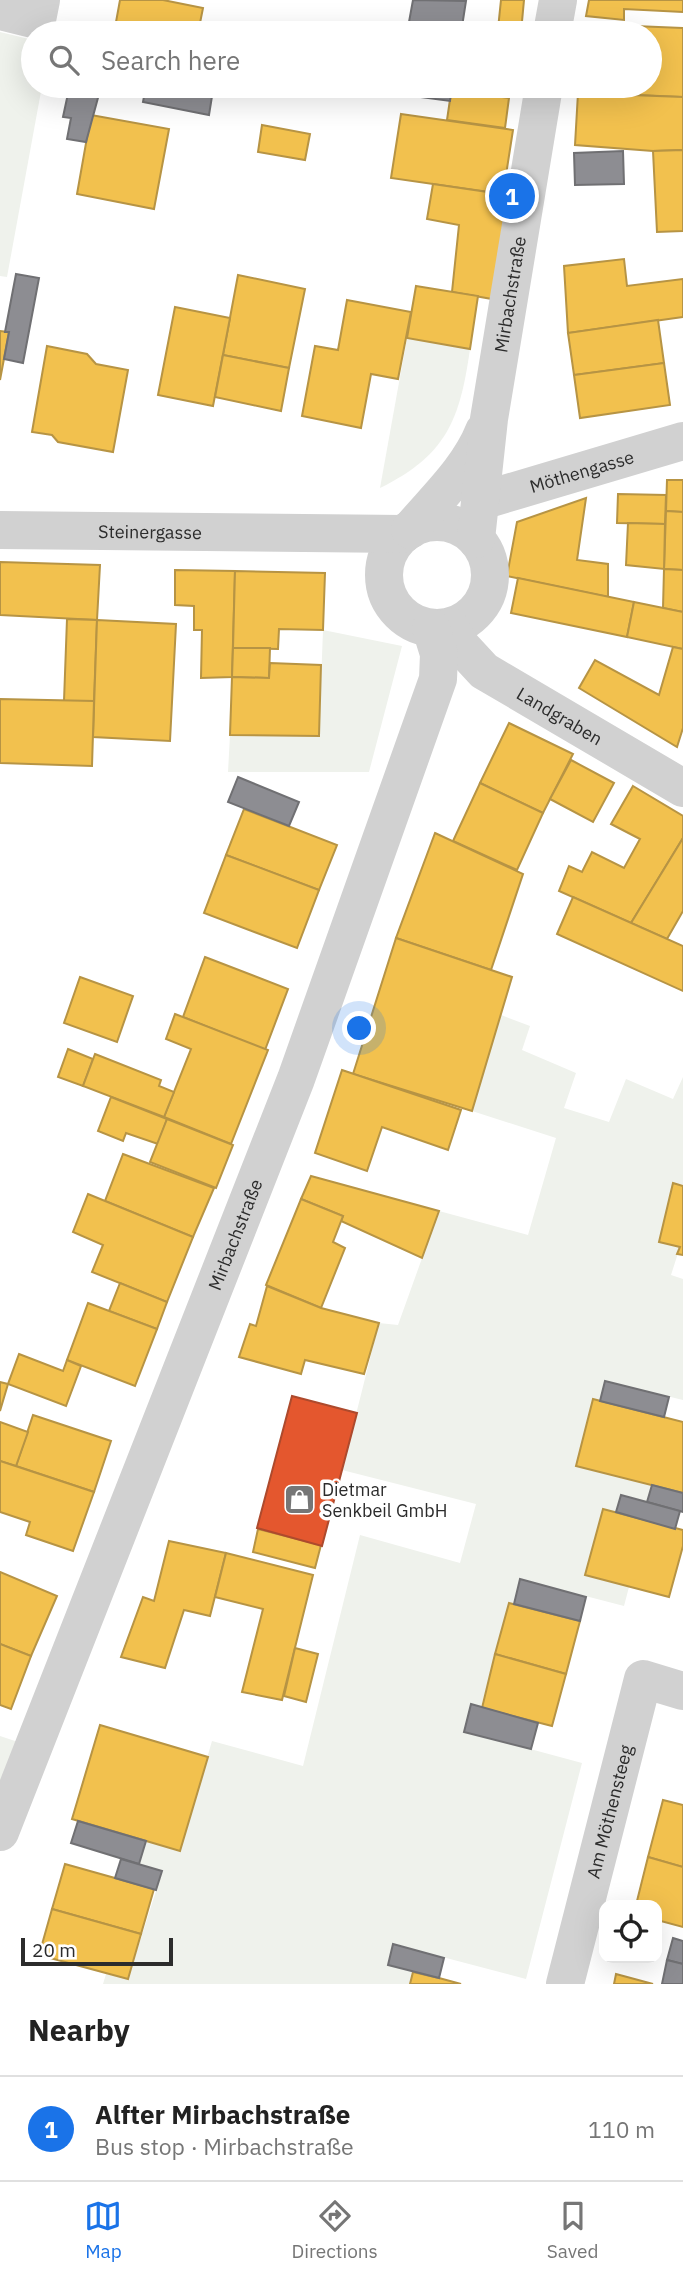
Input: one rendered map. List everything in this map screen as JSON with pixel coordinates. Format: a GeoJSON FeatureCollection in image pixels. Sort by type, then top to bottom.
{"type":"FeatureCollection","features":[{"type":"Feature","properties":{"kind":"street"},"geometry":{"type":"LineString","coordinates":[[0,11],[37,20],[41,0]]}},
{"type":"Feature","properties":{"kind":"street"},"geometry":{"type":"LineString","coordinates":[[554,21],[558,0]]}},
{"type":"Feature","properties":{"kind":"street","name":"Mirbachstraße"},"geometry":{"type":"LineString","coordinates":[[476,539],[489,419],[542,98]]}},
{"type":"Feature","properties":{"kind":"street","name":"Mirbachstraße"},"geometry":{"type":"LineString","coordinates":[[385,584],[388,556],[470,459],[489,419]]}},
{"type":"Feature","properties":{"kind":"street","name":"Möthengasse"},"geometry":{"type":"LineString","coordinates":[[481,501],[683,441]]}},
{"type":"Feature","properties":{"kind":"street"},"geometry":{"type":"LineString","coordinates":[[385,584],[390,600],[401,613],[415,623],[441,627],[467,619],[480,607],[488,591],[491,572],[487,554],[476,539],[458,527],[437,522],[407,532]]}},
{"type":"Feature","properties":{"kind":"street","name":"Steinergasse"},"geometry":{"type":"LineString","coordinates":[[0,530],[299,535],[407,532]]}},
{"type":"Feature","properties":{"kind":"street","name":"Steinergasse"},"geometry":{"type":"LineString","coordinates":[[299,535],[341,552],[385,584]]}},
{"type":"Feature","properties":{"kind":"street","name":"Mirbachstraße"},"geometry":{"type":"LineString","coordinates":[[0,1832],[296,1079],[438,679],[441,627]]}},
{"type":"Feature","properties":{"kind":"street","name":"Landgraben"},"geometry":{"type":"LineString","coordinates":[[441,627],[484,671],[683,788]]}},
{"type":"Feature","properties":{"kind":"street","name":"Am Möthensteeg"},"geometry":{"type":"LineString","coordinates":[[565,1984],[643,1679],[683,1690]]}},
{"type":"Feature","properties":{"kind":"shaded area"},"geometry":{"type":"Polygon","coordinates":[[[0,32],[21,37],[21,98],[40,98],[7,277],[0,276],[0,32]]]}},
{"type":"Feature","properties":{"kind":"shaded area"},"geometry":{"type":"Polygon","coordinates":[[[407,338],[470,349],[466,374],[455,415],[435,448],[421,462],[380,488],[407,338]]]}},
{"type":"Feature","properties":{"kind":"shaded area"},"geometry":{"type":"Polygon","coordinates":[[[323,630],[402,646],[369,772],[228,772],[230,735],[319,736],[323,630]]]}},
{"type":"Feature","properties":{"kind":"shaded area"},"geometry":{"type":"Polygon","coordinates":[[[501,1015],[530,1026],[522,1050],[576,1073],[564,1108],[609,1122],[626,1079],[673,1099],[683,1077],[683,1186],[673,1184],[659,1241],[680,1247],[671,1275],[683,1279],[683,1400],[605,1381],[600,1401],[593,1399],[576,1466],[652,1485],[647,1502],[621,1495],[616,1512],[603,1509],[586,1575],[629,1587],[624,1606],[520,1579],[514,1604],[509,1604],[481,1707],[471,1704],[464,1731],[582,1763],[526,1979],[393,1944],[388,1965],[413,1972],[410,1984],[103,1984],[106,1974],[128,1979],[162,1872],[139,1864],[146,1841],[180,1851],[212,1741],[303,1766],[360,1535],[460,1563],[476,1504],[342,1470],[379,1323],[398,1325],[439,1211],[528,1235],[556,1138],[472,1111],[501,1015]]]}},
{"type":"Feature","properties":{"kind":"shaded area"},"geometry":{"type":"Polygon","coordinates":[[[0,1736],[21,1743],[0,1790],[0,1736]]]}},
{"type":"Feature","properties":{"kind":"building: Homes"},"geometry":{"type":"Polygon","coordinates":[[[120,0],[163,0],[203,8],[200,21],[116,21],[120,0]]]}},
{"type":"Feature","properties":{"kind":"building: Homes"},"geometry":{"type":"Polygon","coordinates":[[[501,0],[524,0],[522,21],[499,21],[501,0]]]}},
{"type":"Feature","properties":{"kind":"building: Homes"},"geometry":{"type":"Polygon","coordinates":[[[589,0],[683,0],[683,12],[624,9],[624,20],[586,16],[589,0]]]}},
{"type":"Feature","properties":{"kind":"building: Homes"},"geometry":{"type":"Polygon","coordinates":[[[662,27],[683,28],[683,97],[662,96],[662,27]]]}},
{"type":"Feature","properties":{"kind":"building: Homes"},"geometry":{"type":"Polygon","coordinates":[[[683,97],[683,150],[653,151],[575,145],[578,98],[683,97]]]}},
{"type":"Feature","properties":{"kind":"building: Homes"},"geometry":{"type":"Polygon","coordinates":[[[450,98],[509,98],[505,128],[447,120],[450,98]]]}},
{"type":"Feature","properties":{"kind":"building: Homes"},"geometry":{"type":"Polygon","coordinates":[[[401,114],[513,130],[503,194],[391,178],[401,114]]]}},
{"type":"Feature","properties":{"kind":"building: Homes"},"geometry":{"type":"Polygon","coordinates":[[[91,115],[169,129],[154,209],[77,194],[91,115]]]}},
{"type":"Feature","properties":{"kind":"building: Homes"},"geometry":{"type":"Polygon","coordinates":[[[262,125],[310,134],[305,160],[258,152],[262,125]]]}},
{"type":"Feature","properties":{"kind":"building: Homes"},"geometry":{"type":"Polygon","coordinates":[[[683,150],[683,231],[657,232],[653,151],[683,150]]]}},
{"type":"Feature","properties":{"kind":"building: Homes"},"geometry":{"type":"Polygon","coordinates":[[[433,184],[508,195],[492,299],[452,292],[459,225],[427,219],[433,184]]]}},
{"type":"Feature","properties":{"kind":"building: Homes"},"geometry":{"type":"Polygon","coordinates":[[[624,259],[627,286],[683,279],[683,317],[568,333],[564,266],[624,259]]]}},
{"type":"Feature","properties":{"kind":"building: Homes"},"geometry":{"type":"Polygon","coordinates":[[[238,275],[305,289],[289,368],[223,355],[238,275]]]}},
{"type":"Feature","properties":{"kind":"building: Homes"},"geometry":{"type":"Polygon","coordinates":[[[416,286],[478,296],[470,349],[407,338],[416,286]]]}},
{"type":"Feature","properties":{"kind":"building: Homes"},"geometry":{"type":"Polygon","coordinates":[[[347,300],[411,312],[398,379],[371,374],[361,428],[302,416],[315,346],[338,350],[347,300]]]}},
{"type":"Feature","properties":{"kind":"building: Homes"},"geometry":{"type":"Polygon","coordinates":[[[175,307],[230,318],[213,406],[158,395],[175,307]]]}},
{"type":"Feature","properties":{"kind":"building: Homes"},"geometry":{"type":"Polygon","coordinates":[[[658,320],[664,363],[574,375],[568,333],[658,320]]]}},
{"type":"Feature","properties":{"kind":"building: Homes"},"geometry":{"type":"Polygon","coordinates":[[[0,331],[9,332],[0,380],[0,331]]]}},
{"type":"Feature","properties":{"kind":"building: Homes"},"geometry":{"type":"Polygon","coordinates":[[[47,346],[87,354],[96,364],[128,370],[113,452],[58,442],[52,435],[32,432],[47,346]]]}},
{"type":"Feature","properties":{"kind":"building: Homes"},"geometry":{"type":"Polygon","coordinates":[[[223,355],[289,368],[281,411],[215,397],[223,355]]]}},
{"type":"Feature","properties":{"kind":"building: Homes"},"geometry":{"type":"Polygon","coordinates":[[[664,363],[670,405],[580,418],[574,375],[664,363]]]}},
{"type":"Feature","properties":{"kind":"building: Homes"},"geometry":{"type":"Polygon","coordinates":[[[667,480],[683,480],[683,512],[666,511],[667,480]]]}},
{"type":"Feature","properties":{"kind":"building: Homes"},"geometry":{"type":"Polygon","coordinates":[[[618,494],[666,495],[665,524],[617,523],[618,494]]]}},
{"type":"Feature","properties":{"kind":"building: Homes"},"geometry":{"type":"Polygon","coordinates":[[[586,498],[577,560],[608,564],[608,597],[507,576],[517,522],[586,498]]]}},
{"type":"Feature","properties":{"kind":"building: Homes"},"geometry":{"type":"Polygon","coordinates":[[[666,511],[683,512],[683,570],[664,569],[666,511]]]}},
{"type":"Feature","properties":{"kind":"building: Homes"},"geometry":{"type":"Polygon","coordinates":[[[628,523],[665,524],[664,569],[626,565],[628,523]]]}},
{"type":"Feature","properties":{"kind":"building: Homes"},"geometry":{"type":"Polygon","coordinates":[[[0,562],[100,565],[97,620],[0,615],[0,562]]]}},
{"type":"Feature","properties":{"kind":"building: Homes"},"geometry":{"type":"Polygon","coordinates":[[[664,569],[683,570],[683,612],[663,608],[664,569]]]}},
{"type":"Feature","properties":{"kind":"building: Homes"},"geometry":{"type":"Polygon","coordinates":[[[175,570],[235,571],[232,677],[201,678],[202,630],[194,630],[194,606],[175,605],[175,570]]]}},
{"type":"Feature","properties":{"kind":"building: Homes"},"geometry":{"type":"Polygon","coordinates":[[[235,571],[325,573],[323,630],[279,629],[278,649],[233,648],[235,571]]]}},
{"type":"Feature","properties":{"kind":"building: Homes"},"geometry":{"type":"Polygon","coordinates":[[[518,578],[634,602],[627,637],[511,613],[518,578]]]}},
{"type":"Feature","properties":{"kind":"building: Homes"},"geometry":{"type":"Polygon","coordinates":[[[634,602],[683,612],[683,649],[627,637],[634,602]]]}},
{"type":"Feature","properties":{"kind":"building: Homes"},"geometry":{"type":"Polygon","coordinates":[[[67,619],[97,620],[94,701],[64,701],[67,619]]]}},
{"type":"Feature","properties":{"kind":"building: Homes"},"geometry":{"type":"Polygon","coordinates":[[[97,620],[176,624],[170,741],[93,737],[97,620]]]}},
{"type":"Feature","properties":{"kind":"building: Homes"},"geometry":{"type":"Polygon","coordinates":[[[673,647],[683,649],[683,728],[677,747],[579,688],[595,660],[659,695],[673,647]]]}},
{"type":"Feature","properties":{"kind":"building: Homes"},"geometry":{"type":"Polygon","coordinates":[[[233,648],[270,648],[269,678],[232,677],[233,648]]]}},
{"type":"Feature","properties":{"kind":"building: Homes"},"geometry":{"type":"Polygon","coordinates":[[[270,663],[321,665],[319,736],[230,735],[232,677],[269,678],[270,663]]]}},
{"type":"Feature","properties":{"kind":"building: Homes"},"geometry":{"type":"Polygon","coordinates":[[[0,699],[94,701],[92,766],[0,763],[0,699]]]}},
{"type":"Feature","properties":{"kind":"building: Homes"},"geometry":{"type":"Polygon","coordinates":[[[509,723],[573,754],[543,813],[480,783],[509,723]]]}},
{"type":"Feature","properties":{"kind":"building: Homes"},"geometry":{"type":"Polygon","coordinates":[[[571,760],[614,783],[593,822],[550,799],[571,760]]]}},
{"type":"Feature","properties":{"kind":"building: Homes"},"geometry":{"type":"Polygon","coordinates":[[[480,783],[543,813],[517,870],[453,841],[480,783]]]}},
{"type":"Feature","properties":{"kind":"building: Homes"},"geometry":{"type":"Polygon","coordinates":[[[633,786],[683,816],[683,838],[631,923],[559,891],[569,866],[582,872],[592,852],[624,868],[640,839],[611,824],[633,786]]]}},
{"type":"Feature","properties":{"kind":"building: Homes"},"geometry":{"type":"Polygon","coordinates":[[[244,809],[337,845],[319,890],[226,855],[244,809]]]}},
{"type":"Feature","properties":{"kind":"building: Homes"},"geometry":{"type":"Polygon","coordinates":[[[435,833],[523,874],[491,970],[396,938],[435,833]]]}},
{"type":"Feature","properties":{"kind":"building: Homes"},"geometry":{"type":"Polygon","coordinates":[[[683,838],[683,911],[667,939],[631,923],[683,838]]]}},
{"type":"Feature","properties":{"kind":"building: Homes"},"geometry":{"type":"Polygon","coordinates":[[[226,855],[319,890],[297,948],[204,913],[226,855]]]}},
{"type":"Feature","properties":{"kind":"building: Homes"},"geometry":{"type":"Polygon","coordinates":[[[573,897],[683,946],[683,991],[557,934],[573,897]]]}},
{"type":"Feature","properties":{"kind":"building: Homes"},"geometry":{"type":"Polygon","coordinates":[[[396,938],[512,977],[472,1111],[353,1074],[396,938]]]}},
{"type":"Feature","properties":{"kind":"building: Homes"},"geometry":{"type":"Polygon","coordinates":[[[205,957],[288,989],[265,1050],[183,1017],[205,957]]]}},
{"type":"Feature","properties":{"kind":"building: Homes"},"geometry":{"type":"Polygon","coordinates":[[[80,977],[133,996],[117,1042],[64,1023],[80,977]]]}},
{"type":"Feature","properties":{"kind":"building: Homes"},"geometry":{"type":"Polygon","coordinates":[[[175,1014],[268,1050],[231,1144],[164,1117],[191,1049],[166,1039],[175,1014]]]}},
{"type":"Feature","properties":{"kind":"building: Homes"},"geometry":{"type":"Polygon","coordinates":[[[68,1049],[93,1059],[83,1086],[58,1077],[68,1049]]]}},
{"type":"Feature","properties":{"kind":"building: Homes"},"geometry":{"type":"Polygon","coordinates":[[[95,1054],[161,1080],[159,1086],[174,1092],[164,1117],[83,1086],[95,1054]]]}},
{"type":"Feature","properties":{"kind":"building: Homes"},"geometry":{"type":"Polygon","coordinates":[[[342,1070],[461,1110],[448,1150],[382,1127],[367,1171],[315,1153],[342,1070]]]}},
{"type":"Feature","properties":{"kind":"building: Homes"},"geometry":{"type":"Polygon","coordinates":[[[111,1097],[167,1119],[158,1144],[126,1133],[123,1141],[98,1131],[111,1097]]]}},
{"type":"Feature","properties":{"kind":"building: Homes"},"geometry":{"type":"Polygon","coordinates":[[[167,1119],[233,1145],[216,1188],[150,1162],[167,1119]]]}},
{"type":"Feature","properties":{"kind":"building: Homes"},"geometry":{"type":"Polygon","coordinates":[[[123,1154],[214,1188],[193,1237],[105,1201],[123,1154]]]}},
{"type":"Feature","properties":{"kind":"building: Homes"},"geometry":{"type":"Polygon","coordinates":[[[311,1176],[439,1211],[422,1258],[341,1221],[343,1216],[301,1199],[311,1176]]]}},
{"type":"Feature","properties":{"kind":"building: Homes"},"geometry":{"type":"Polygon","coordinates":[[[673,1183],[683,1186],[683,1255],[677,1254],[680,1247],[659,1242],[673,1183]]]}},
{"type":"Feature","properties":{"kind":"building: Homes"},"geometry":{"type":"Polygon","coordinates":[[[88,1194],[193,1237],[167,1302],[92,1272],[103,1245],[73,1232],[88,1194]]]}},
{"type":"Feature","properties":{"kind":"building: Homes"},"geometry":{"type":"Polygon","coordinates":[[[301,1199],[343,1216],[333,1242],[345,1248],[321,1308],[266,1285],[301,1199]]]}},
{"type":"Feature","properties":{"kind":"building: Homes"},"geometry":{"type":"Polygon","coordinates":[[[120,1283],[167,1302],[157,1329],[109,1311],[120,1283]]]}},
{"type":"Feature","properties":{"kind":"building: Homes"},"geometry":{"type":"Polygon","coordinates":[[[267,1286],[321,1308],[379,1323],[364,1374],[305,1360],[301,1374],[239,1357],[250,1324],[256,1326],[267,1286]]]}},
{"type":"Feature","properties":{"kind":"building: Homes"},"geometry":{"type":"Polygon","coordinates":[[[88,1303],[157,1329],[135,1386],[67,1360],[88,1303]]]}},
{"type":"Feature","properties":{"kind":"building: Homes"},"geometry":{"type":"Polygon","coordinates":[[[19,1354],[63,1371],[67,1360],[81,1366],[66,1406],[8,1384],[19,1354]]]}},
{"type":"Feature","properties":{"kind":"building: Homes"},"geometry":{"type":"Polygon","coordinates":[[[0,1382],[8,1384],[0,1411],[0,1382]]]}},
{"type":"Feature","properties":{"kind":"building: Homes"},"geometry":{"type":"Polygon","coordinates":[[[593,1399],[683,1422],[683,1493],[576,1466],[593,1399]]]}},
{"type":"Feature","properties":{"kind":"building: Homes"},"geometry":{"type":"Polygon","coordinates":[[[33,1415],[111,1441],[94,1492],[16,1466],[33,1415]]]}},
{"type":"Feature","properties":{"kind":"building: Homes"},"geometry":{"type":"Polygon","coordinates":[[[0,1422],[28,1432],[16,1466],[0,1461],[0,1422]]]}},
{"type":"Feature","properties":{"kind":"building: Homes"},"geometry":{"type":"Polygon","coordinates":[[[0,1461],[94,1492],[73,1551],[26,1535],[30,1522],[0,1512],[0,1461]]]}},
{"type":"Feature","properties":{"kind":"building: Homes"},"geometry":{"type":"Polygon","coordinates":[[[603,1509],[683,1530],[683,1546],[669,1597],[585,1575],[603,1509]]]}},
{"type":"Feature","properties":{"kind":"building: Homes"},"geometry":{"type":"Polygon","coordinates":[[[258,1529],[321,1545],[315,1568],[253,1552],[258,1529]]]}},
{"type":"Feature","properties":{"kind":"building: Homes"},"geometry":{"type":"Polygon","coordinates":[[[169,1541],[226,1553],[210,1616],[184,1610],[165,1668],[121,1657],[143,1597],[154,1601],[169,1541]]]}},
{"type":"Feature","properties":{"kind":"building: Homes"},"geometry":{"type":"Polygon","coordinates":[[[226,1553],[313,1575],[282,1700],[242,1692],[263,1609],[215,1597],[226,1553]]]}},
{"type":"Feature","properties":{"kind":"building: Homes"},"geometry":{"type":"Polygon","coordinates":[[[0,1572],[57,1596],[31,1656],[0,1644],[0,1572]]]}},
{"type":"Feature","properties":{"kind":"building: Homes"},"geometry":{"type":"Polygon","coordinates":[[[509,1603],[580,1621],[566,1674],[495,1654],[509,1603]]]}},
{"type":"Feature","properties":{"kind":"building: Homes"},"geometry":{"type":"Polygon","coordinates":[[[0,1644],[31,1656],[11,1709],[0,1705],[0,1644]]]}},
{"type":"Feature","properties":{"kind":"building: Homes"},"geometry":{"type":"Polygon","coordinates":[[[295,1648],[318,1654],[306,1702],[284,1696],[295,1648]]]}},
{"type":"Feature","properties":{"kind":"building: Homes"},"geometry":{"type":"Polygon","coordinates":[[[495,1654],[566,1674],[552,1726],[482,1708],[495,1654]]]}},
{"type":"Feature","properties":{"kind":"building: Homes"},"geometry":{"type":"Polygon","coordinates":[[[100,1725],[208,1757],[180,1851],[72,1819],[100,1725]]]}},
{"type":"Feature","properties":{"kind":"building: Homes"},"geometry":{"type":"Polygon","coordinates":[[[663,1800],[683,1805],[683,1867],[648,1857],[663,1800]]]}},
{"type":"Feature","properties":{"kind":"building: Homes"},"geometry":{"type":"Polygon","coordinates":[[[648,1857],[683,1867],[683,1927],[662,1921],[662,1900],[637,1900],[648,1857]]]}},
{"type":"Feature","properties":{"kind":"building: Homes"},"geometry":{"type":"Polygon","coordinates":[[[65,1864],[154,1889],[141,1934],[52,1909],[65,1864]]]}},
{"type":"Feature","properties":{"kind":"building: Homes"},"geometry":{"type":"Polygon","coordinates":[[[52,1909],[141,1934],[128,1979],[39,1955],[52,1909]]]}},
{"type":"Feature","properties":{"kind":"building: Homes"},"geometry":{"type":"Polygon","coordinates":[[[413,1972],[439,1978],[461,1984],[410,1984],[413,1972]]]}},
{"type":"Feature","properties":{"kind":"building: Homes"},"geometry":{"type":"Polygon","coordinates":[[[616,1974],[653,1984],[614,1984],[616,1974]]]}},
{"type":"Feature","properties":{"kind":"building: Shops","name":"Dietmar Senkbeil GmbH"},"geometry":{"type":"Polygon","coordinates":[[[292,1396],[357,1413],[322,1546],[257,1528],[292,1396]]]}},
{"type":"Feature","properties":{"kind":"building: Industry"},"geometry":{"type":"Polygon","coordinates":[[[413,0],[466,1],[463,21],[409,21],[413,0]]]}},
{"type":"Feature","properties":{"kind":"building: Industry"},"geometry":{"type":"Polygon","coordinates":[[[67,98],[98,98],[86,142],[67,139],[71,118],[63,117],[67,98]]]}},
{"type":"Feature","properties":{"kind":"building: Industry"},"geometry":{"type":"Polygon","coordinates":[[[144,98],[212,98],[209,115],[143,102],[144,98]]]}},
{"type":"Feature","properties":{"kind":"building: Industry"},"geometry":{"type":"Polygon","coordinates":[[[427,98],[450,98],[450,101],[427,98]]]}},
{"type":"Feature","properties":{"kind":"building: Industry"},"geometry":{"type":"Polygon","coordinates":[[[623,151],[624,184],[575,185],[574,153],[623,151]]]}},
{"type":"Feature","properties":{"kind":"building: Industry"},"geometry":{"type":"Polygon","coordinates":[[[16,274],[39,278],[23,363],[4,359],[9,332],[5,332],[16,274]]]}},
{"type":"Feature","properties":{"kind":"building: Industry"},"geometry":{"type":"Polygon","coordinates":[[[238,777],[299,802],[289,826],[228,802],[238,777]]]}},
{"type":"Feature","properties":{"kind":"building: Industry"},"geometry":{"type":"Polygon","coordinates":[[[605,1381],[669,1397],[664,1417],[600,1401],[605,1381]]]}},
{"type":"Feature","properties":{"kind":"building: Industry"},"geometry":{"type":"Polygon","coordinates":[[[652,1485],[683,1493],[683,1512],[647,1502],[652,1485]]]}},
{"type":"Feature","properties":{"kind":"building: Industry"},"geometry":{"type":"Polygon","coordinates":[[[621,1495],[680,1511],[675,1529],[616,1512],[621,1495]]]}},
{"type":"Feature","properties":{"kind":"building: Industry"},"geometry":{"type":"Polygon","coordinates":[[[520,1579],[586,1597],[580,1621],[514,1604],[520,1579]]]}},
{"type":"Feature","properties":{"kind":"building: Industry"},"geometry":{"type":"Polygon","coordinates":[[[471,1704],[538,1723],[531,1749],[464,1732],[471,1704]]]}},
{"type":"Feature","properties":{"kind":"building: Industry"},"geometry":{"type":"Polygon","coordinates":[[[78,1821],[146,1841],[139,1864],[71,1843],[78,1821]]]}},
{"type":"Feature","properties":{"kind":"building: Industry"},"geometry":{"type":"Polygon","coordinates":[[[121,1859],[162,1871],[156,1890],[115,1878],[121,1859]]]}},
{"type":"Feature","properties":{"kind":"building: Industry"},"geometry":{"type":"Polygon","coordinates":[[[673,1938],[683,1941],[683,1964],[667,1960],[673,1938]]]}},
{"type":"Feature","properties":{"kind":"building: Industry"},"geometry":{"type":"Polygon","coordinates":[[[393,1944],[444,1958],[439,1978],[388,1965],[393,1944]]]}},
{"type":"Feature","properties":{"kind":"building: Industry"},"geometry":{"type":"Polygon","coordinates":[[[667,1960],[683,1964],[683,1984],[662,1984],[667,1960]]]}},
{"type":"Feature","properties":{"kind":"place","name":"Alfter Mirbachstraße"},"geometry":{"type":"Point","coordinates":[512,196]}},
{"type":"Feature","properties":{"kind":"place","name":"Dietmar Senkbeil GmbH"},"geometry":{"type":"Point","coordinates":[299,1499]}}]}
